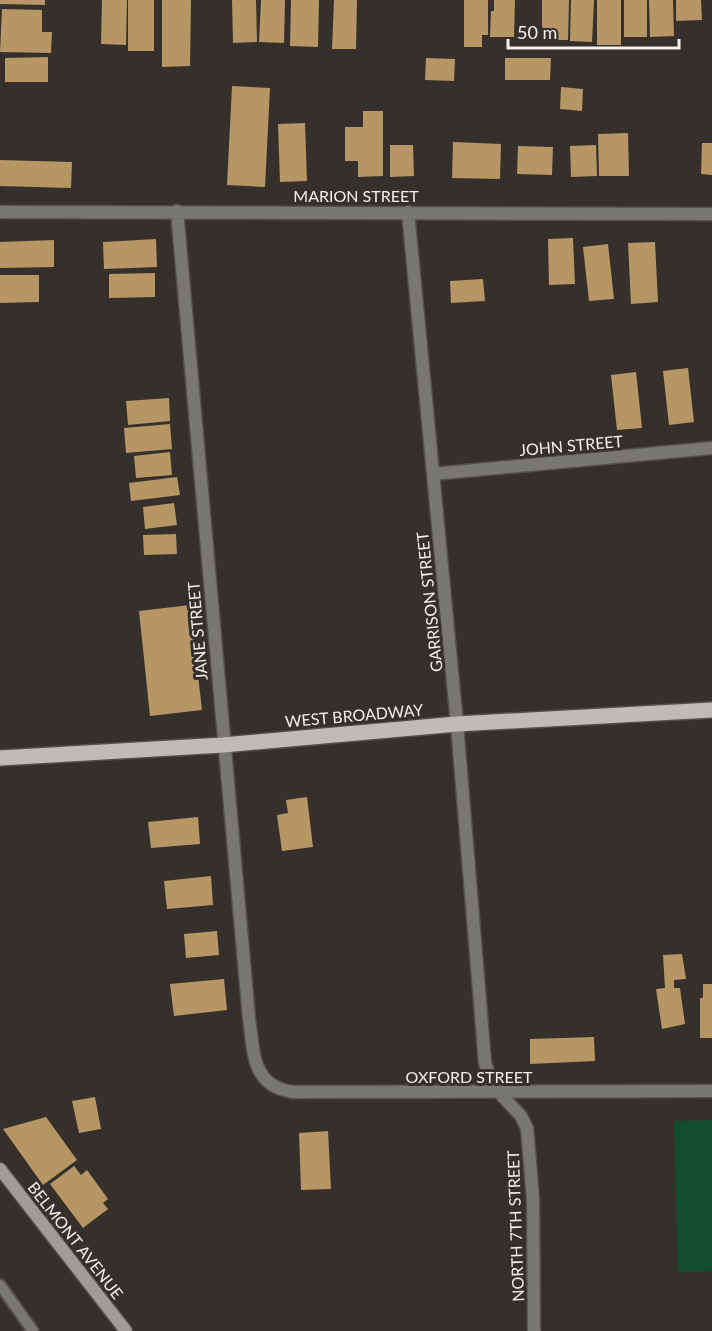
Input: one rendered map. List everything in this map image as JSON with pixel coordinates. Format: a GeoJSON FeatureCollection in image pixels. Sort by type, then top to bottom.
{"type":"FeatureCollection","features":[{"type":"Feature","properties":{"kind":"main road","name":"WEST BROADWAY"},"geometry":{"type":"LineString","coordinates":[[0,758],[223,745],[457,724],[712,710]]}},
{"type":"Feature","properties":{"kind":"main road","name":"BELMONT AVENUE"},"geometry":{"type":"LineString","coordinates":[[0,1168],[126,1331]]}},
{"type":"Feature","properties":{"kind":"street","name":"JANE STREET"},"geometry":{"type":"LineString","coordinates":[[177,211],[223,745],[249,1018],[254,1048]]}},
{"type":"Feature","properties":{"kind":"street","name":"MARION STREET"},"geometry":{"type":"LineString","coordinates":[[0,212],[712,214]]}},
{"type":"Feature","properties":{"kind":"street","name":"GARRISON STREET"},"geometry":{"type":"LineString","coordinates":[[408,212],[457,724],[486,1064],[493,1086],[500,1093]]}},
{"type":"Feature","properties":{"kind":"street","name":"JOHN STREET"},"geometry":{"type":"LineString","coordinates":[[433,474],[712,448]]}},
{"type":"Feature","properties":{"kind":"street","name":"OXFORD STREET"},"geometry":{"type":"LineString","coordinates":[[254,1048],[256,1066],[264,1080],[283,1091],[500,1093],[712,1091]]}},
{"type":"Feature","properties":{"kind":"street","name":"NORTH 7TH STREET"},"geometry":{"type":"LineString","coordinates":[[500,1093],[521,1116],[527,1128],[532,1199],[534,1331]]}},
{"type":"Feature","properties":{"kind":"lane"},"geometry":{"type":"LineString","coordinates":[[0,1286],[33,1331]]}},
{"type":"Feature","properties":{"kind":"green space"},"geometry":{"type":"Polygon","coordinates":[[[712,1120],[712,1271],[678,1272],[674,1121],[712,1120]]]}},
{"type":"Feature","properties":{"kind":"building"},"geometry":{"type":"Polygon","coordinates":[[[0,0],[45,0],[45,5],[0,4],[0,0]]]}},
{"type":"Feature","properties":{"kind":"building"},"geometry":{"type":"Polygon","coordinates":[[[102,0],[127,0],[126,45],[101,44],[102,0]]]}},
{"type":"Feature","properties":{"kind":"building"},"geometry":{"type":"Polygon","coordinates":[[[128,0],[154,0],[154,51],[128,51],[128,0]]]}},
{"type":"Feature","properties":{"kind":"building"},"geometry":{"type":"Polygon","coordinates":[[[162,0],[191,0],[190,66],[162,67],[162,0]]]}},
{"type":"Feature","properties":{"kind":"building"},"geometry":{"type":"Polygon","coordinates":[[[232,0],[256,0],[257,42],[233,43],[232,0]]]}},
{"type":"Feature","properties":{"kind":"building"},"geometry":{"type":"Polygon","coordinates":[[[261,0],[285,0],[284,43],[259,42],[261,0]]]}},
{"type":"Feature","properties":{"kind":"building"},"geometry":{"type":"Polygon","coordinates":[[[291,0],[319,0],[318,47],[290,46],[291,0]]]}},
{"type":"Feature","properties":{"kind":"building"},"geometry":{"type":"Polygon","coordinates":[[[334,0],[357,0],[356,49],[332,49],[334,0]]]}},
{"type":"Feature","properties":{"kind":"building"},"geometry":{"type":"Polygon","coordinates":[[[464,0],[488,0],[488,35],[482,35],[482,47],[464,47],[464,0]]]}},
{"type":"Feature","properties":{"kind":"building"},"geometry":{"type":"Polygon","coordinates":[[[494,0],[515,0],[514,37],[490,37],[491,11],[494,11],[494,0]]]}},
{"type":"Feature","properties":{"kind":"building"},"geometry":{"type":"Polygon","coordinates":[[[542,0],[569,0],[568,40],[542,40],[542,0]]]}},
{"type":"Feature","properties":{"kind":"building"},"geometry":{"type":"Polygon","coordinates":[[[571,0],[594,0],[592,42],[570,41],[571,0]]]}},
{"type":"Feature","properties":{"kind":"building"},"geometry":{"type":"Polygon","coordinates":[[[597,0],[621,0],[621,45],[597,45],[597,0]]]}},
{"type":"Feature","properties":{"kind":"building"},"geometry":{"type":"Polygon","coordinates":[[[624,0],[647,0],[647,37],[624,37],[624,0]]]}},
{"type":"Feature","properties":{"kind":"building"},"geometry":{"type":"Polygon","coordinates":[[[649,0],[673,0],[674,36],[650,37],[649,0]]]}},
{"type":"Feature","properties":{"kind":"building"},"geometry":{"type":"Polygon","coordinates":[[[676,0],[701,0],[702,20],[676,21],[676,0]]]}},
{"type":"Feature","properties":{"kind":"building"},"geometry":{"type":"Polygon","coordinates":[[[2,9],[42,10],[42,32],[52,32],[51,53],[0,52],[2,9]]]}},
{"type":"Feature","properties":{"kind":"building"},"geometry":{"type":"Polygon","coordinates":[[[48,57],[48,82],[5,82],[5,58],[48,57]]]}},
{"type":"Feature","properties":{"kind":"building"},"geometry":{"type":"Polygon","coordinates":[[[426,58],[455,59],[454,81],[425,80],[426,58]]]}},
{"type":"Feature","properties":{"kind":"building"},"geometry":{"type":"Polygon","coordinates":[[[505,58],[551,58],[550,80],[505,80],[505,58]]]}},
{"type":"Feature","properties":{"kind":"building"},"geometry":{"type":"Polygon","coordinates":[[[232,86],[270,88],[265,187],[227,185],[232,86]]]}},
{"type":"Feature","properties":{"kind":"building"},"geometry":{"type":"Polygon","coordinates":[[[561,87],[583,89],[582,111],[560,109],[561,87]]]}},
{"type":"Feature","properties":{"kind":"building"},"geometry":{"type":"Polygon","coordinates":[[[363,111],[383,111],[383,176],[358,177],[358,161],[345,161],[345,127],[363,127],[363,111]]]}},
{"type":"Feature","properties":{"kind":"building"},"geometry":{"type":"Polygon","coordinates":[[[305,123],[307,181],[280,182],[278,124],[305,123]]]}},
{"type":"Feature","properties":{"kind":"building"},"geometry":{"type":"Polygon","coordinates":[[[628,133],[629,176],[599,176],[598,134],[628,133]]]}},
{"type":"Feature","properties":{"kind":"building"},"geometry":{"type":"Polygon","coordinates":[[[453,142],[501,144],[500,179],[452,178],[453,142]]]}},
{"type":"Feature","properties":{"kind":"building"},"geometry":{"type":"Polygon","coordinates":[[[702,143],[712,143],[712,175],[701,174],[702,143]]]}},
{"type":"Feature","properties":{"kind":"building"},"geometry":{"type":"Polygon","coordinates":[[[390,145],[413,145],[414,176],[390,177],[390,145]]]}},
{"type":"Feature","properties":{"kind":"building"},"geometry":{"type":"Polygon","coordinates":[[[596,145],[597,176],[571,177],[570,146],[596,145]]]}},
{"type":"Feature","properties":{"kind":"building"},"geometry":{"type":"Polygon","coordinates":[[[518,146],[553,147],[552,175],[517,174],[518,146]]]}},
{"type":"Feature","properties":{"kind":"building"},"geometry":{"type":"Polygon","coordinates":[[[0,160],[72,162],[71,188],[0,186],[0,160]]]}},
{"type":"Feature","properties":{"kind":"building"},"geometry":{"type":"Polygon","coordinates":[[[573,238],[575,284],[549,285],[548,239],[573,238]]]}},
{"type":"Feature","properties":{"kind":"building"},"geometry":{"type":"Polygon","coordinates":[[[156,239],[157,267],[104,269],[103,242],[156,239]]]}},
{"type":"Feature","properties":{"kind":"building"},"geometry":{"type":"Polygon","coordinates":[[[54,240],[54,267],[0,268],[0,242],[54,240]]]}},
{"type":"Feature","properties":{"kind":"building"},"geometry":{"type":"Polygon","coordinates":[[[655,242],[658,302],[631,304],[628,243],[655,242]]]}},
{"type":"Feature","properties":{"kind":"building"},"geometry":{"type":"Polygon","coordinates":[[[608,244],[614,299],[589,301],[583,247],[608,244]]]}},
{"type":"Feature","properties":{"kind":"building"},"geometry":{"type":"Polygon","coordinates":[[[155,273],[155,297],[109,298],[109,274],[155,273]]]}},
{"type":"Feature","properties":{"kind":"building"},"geometry":{"type":"Polygon","coordinates":[[[0,275],[39,275],[39,302],[0,303],[0,275]]]}},
{"type":"Feature","properties":{"kind":"building"},"geometry":{"type":"Polygon","coordinates":[[[483,279],[485,301],[451,303],[450,281],[483,279]]]}},
{"type":"Feature","properties":{"kind":"building"},"geometry":{"type":"Polygon","coordinates":[[[688,368],[694,422],[669,425],[663,371],[688,368]]]}},
{"type":"Feature","properties":{"kind":"building"},"geometry":{"type":"Polygon","coordinates":[[[636,372],[642,428],[617,430],[611,375],[636,372]]]}},
{"type":"Feature","properties":{"kind":"building"},"geometry":{"type":"Polygon","coordinates":[[[169,398],[170,421],[128,425],[126,401],[169,398]]]}},
{"type":"Feature","properties":{"kind":"building"},"geometry":{"type":"Polygon","coordinates":[[[170,424],[172,449],[126,453],[124,428],[170,424]]]}},
{"type":"Feature","properties":{"kind":"building"},"geometry":{"type":"Polygon","coordinates":[[[170,452],[172,475],[136,478],[134,456],[170,452]]]}},
{"type":"Feature","properties":{"kind":"building"},"geometry":{"type":"Polygon","coordinates":[[[177,477],[180,495],[131,501],[129,483],[177,477]]]}},
{"type":"Feature","properties":{"kind":"building"},"geometry":{"type":"Polygon","coordinates":[[[174,503],[177,525],[145,529],[143,507],[174,503]]]}},
{"type":"Feature","properties":{"kind":"building"},"geometry":{"type":"Polygon","coordinates":[[[176,534],[177,554],[144,555],[143,535],[176,534]]]}},
{"type":"Feature","properties":{"kind":"building"},"geometry":{"type":"Polygon","coordinates":[[[190,605],[202,710],[150,716],[139,611],[190,605]]]}},
{"type":"Feature","properties":{"kind":"building"},"geometry":{"type":"Polygon","coordinates":[[[307,797],[313,847],[282,851],[277,815],[288,813],[286,800],[307,797]]]}},
{"type":"Feature","properties":{"kind":"building"},"geometry":{"type":"Polygon","coordinates":[[[198,817],[200,844],[151,848],[148,822],[198,817]]]}},
{"type":"Feature","properties":{"kind":"building"},"geometry":{"type":"Polygon","coordinates":[[[211,876],[213,905],[167,909],[164,881],[211,876]]]}},
{"type":"Feature","properties":{"kind":"building"},"geometry":{"type":"Polygon","coordinates":[[[217,931],[219,955],[186,958],[184,934],[217,931]]]}},
{"type":"Feature","properties":{"kind":"building"},"geometry":{"type":"Polygon","coordinates":[[[682,954],[686,979],[674,980],[674,988],[680,988],[685,1024],[662,1029],[656,989],[665,988],[663,955],[682,954]]]}},
{"type":"Feature","properties":{"kind":"building"},"geometry":{"type":"Polygon","coordinates":[[[224,979],[227,1010],[174,1016],[170,984],[224,979]]]}},
{"type":"Feature","properties":{"kind":"building"},"geometry":{"type":"Polygon","coordinates":[[[703,984],[712,984],[712,1038],[700,1038],[700,998],[703,998],[703,984]]]}},
{"type":"Feature","properties":{"kind":"building"},"geometry":{"type":"Polygon","coordinates":[[[594,1037],[595,1061],[530,1064],[530,1039],[594,1037]]]}},
{"type":"Feature","properties":{"kind":"building"},"geometry":{"type":"Polygon","coordinates":[[[95,1097],[101,1129],[79,1133],[72,1101],[95,1097]]]}},
{"type":"Feature","properties":{"kind":"building"},"geometry":{"type":"Polygon","coordinates":[[[46,1117],[77,1160],[43,1185],[3,1129],[46,1117]]]}},
{"type":"Feature","properties":{"kind":"building"},"geometry":{"type":"Polygon","coordinates":[[[328,1131],[331,1189],[301,1190],[299,1133],[328,1131]]]}},
{"type":"Feature","properties":{"kind":"building"},"geometry":{"type":"Polygon","coordinates":[[[74,1166],[81,1175],[87,1170],[108,1199],[103,1203],[108,1209],[83,1228],[50,1184],[74,1166]]]}}]}
